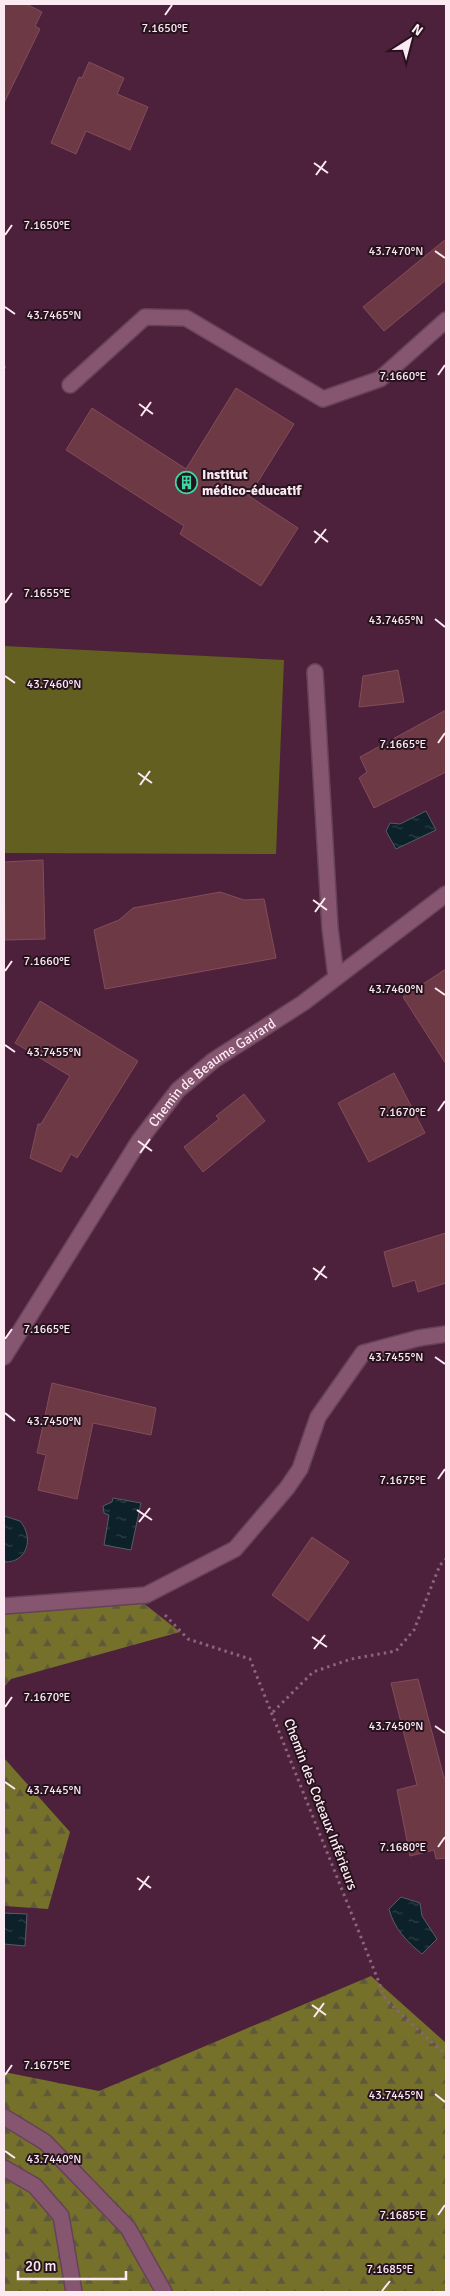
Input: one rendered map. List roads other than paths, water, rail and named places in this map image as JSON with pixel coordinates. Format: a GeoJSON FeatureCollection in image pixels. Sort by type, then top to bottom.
{"type":"FeatureCollection","features":[{"type":"Feature","properties":{"kind":"street"},"geometry":{"type":"LineString","coordinates":[[70,385],[145,317],[186,318],[322,399],[380,379],[446,320]]}},
{"type":"Feature","properties":{"kind":"street"},"geometry":{"type":"LineString","coordinates":[[314,672],[330,928],[336,977]]}},
{"type":"Feature","properties":{"kind":"street","name":"Chemin de Beaume Gairard"},"geometry":{"type":"LineString","coordinates":[[4,1356],[8,1339],[139,1141],[178,1090],[214,1060],[303,1003],[446,894]]}},
{"type":"Feature","properties":{"kind":"street"},"geometry":{"type":"LineString","coordinates":[[4,1606],[146,1594],[235,1549],[287,1488],[300,1469],[318,1417],[363,1353],[419,1338],[446,1334]]}},
{"type":"Feature","properties":{"kind":"street"},"geometry":{"type":"LineString","coordinates":[[4,2117],[45,2142],[128,2228],[164,2292]]}},
{"type":"Feature","properties":{"kind":"street"},"geometry":{"type":"LineString","coordinates":[[4,2168],[34,2186],[62,2216],[74,2292]]}},
{"type":"Feature","properties":{"kind":"water"},"geometry":{"type":"Polygon","coordinates":[[[426,811],[436,830],[396,849],[386,831],[390,823],[400,824],[426,811]]]}},
{"type":"Feature","properties":{"kind":"water"},"geometry":{"type":"Polygon","coordinates":[[[113,1498],[141,1503],[131,1550],[104,1545],[109,1515],[104,1513],[103,1506],[112,1502],[113,1498]]]}},
{"type":"Feature","properties":{"kind":"water"},"geometry":{"type":"Polygon","coordinates":[[[4,1516],[20,1521],[27,1534],[27,1541],[26,1548],[19,1558],[4,1562],[4,1516]]]}},
{"type":"Feature","properties":{"kind":"water"},"geometry":{"type":"Polygon","coordinates":[[[401,1897],[420,1903],[422,1916],[437,1939],[422,1954],[401,1934],[391,1916],[389,1909],[401,1897]]]}},
{"type":"Feature","properties":{"kind":"water"},"geometry":{"type":"Polygon","coordinates":[[[4,1913],[27,1914],[25,1946],[4,1944],[4,1913]]]}},
{"type":"Feature","properties":{"kind":"place","name":"Institut médico-éducatif"},"geometry":{"type":"Point","coordinates":[186,482]}}]}
